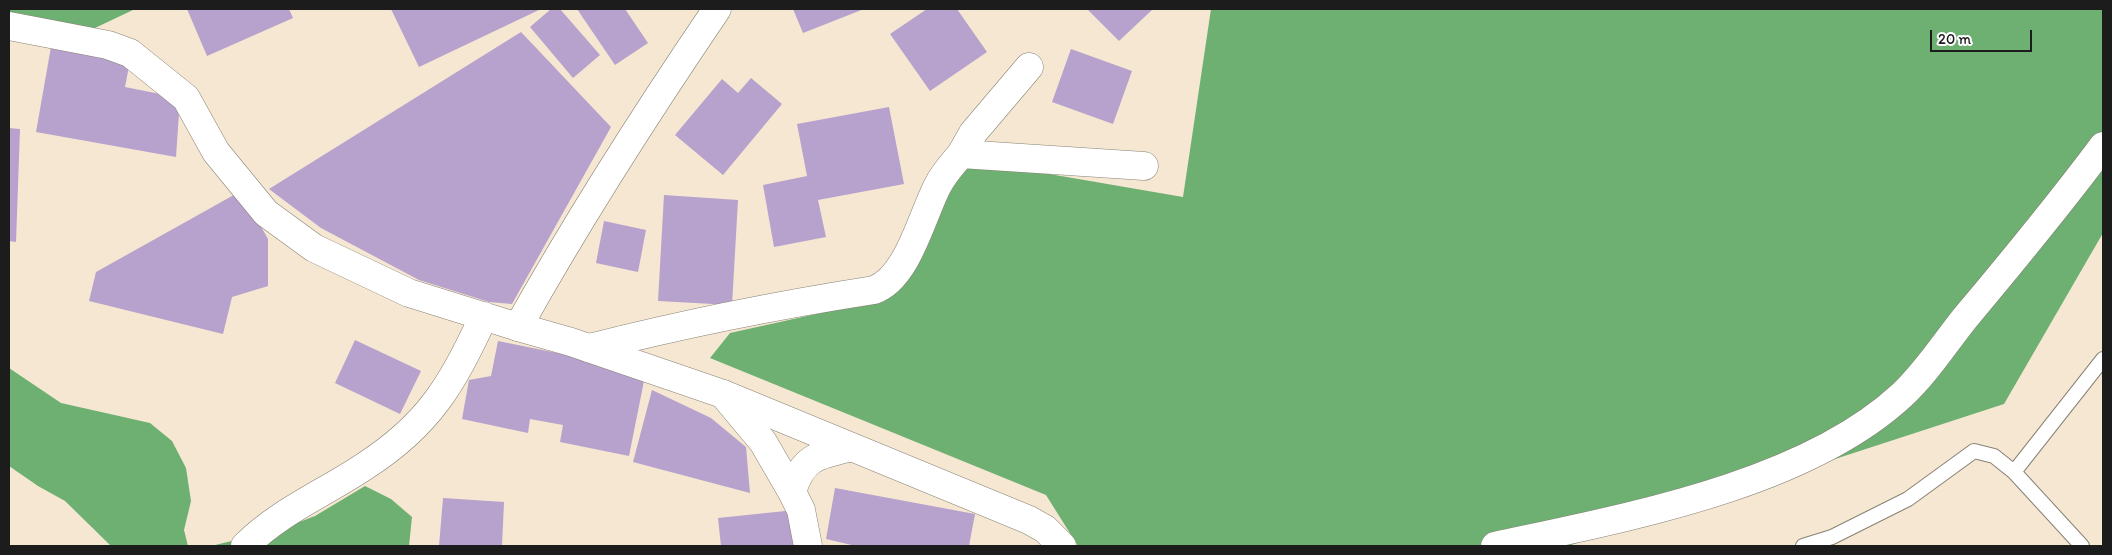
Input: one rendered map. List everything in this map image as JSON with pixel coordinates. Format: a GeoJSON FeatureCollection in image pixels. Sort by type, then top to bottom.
{"type":"FeatureCollection","features":[{"type":"Feature","properties":{"kind":"street"},"geometry":{"type":"LineString","coordinates":[[518,326],[539,288],[672,76],[717,9]]}},
{"type":"Feature","properties":{"kind":"street"},"geometry":{"type":"LineString","coordinates":[[9,26],[108,45],[130,53],[186,98],[216,152],[266,214],[314,248],[409,293],[589,348],[723,394],[849,448],[1029,520],[1045,529],[1062,546]]}},
{"type":"Feature","properties":{"kind":"street"},"geometry":{"type":"LineString","coordinates":[[589,348],[783,304],[884,287],[893,278],[906,258],[938,184],[962,154],[973,133],[1029,67]]}},
{"type":"Feature","properties":{"kind":"street"},"geometry":{"type":"LineString","coordinates":[[1495,546],[1654,511],[1742,482],[1806,458],[1868,422],[1903,394],[2053,212],[2103,146]]}},
{"type":"Feature","properties":{"kind":"street"},"geometry":{"type":"LineString","coordinates":[[962,154],[1144,166]]}},
{"type":"Feature","properties":{"kind":"street"},"geometry":{"type":"LineString","coordinates":[[245,546],[290,510],[365,466],[408,434],[438,401],[463,360],[484,316]]}},
{"type":"Feature","properties":{"kind":"street"},"geometry":{"type":"LineString","coordinates":[[723,394],[763,442],[792,492],[801,510],[808,546]]}},
{"type":"Feature","properties":{"kind":"street"},"geometry":{"type":"LineString","coordinates":[[792,492],[797,476],[806,463],[820,454],[849,448]]}},
{"type":"Feature","properties":{"kind":"lane"},"geometry":{"type":"LineString","coordinates":[[2014,472],[2103,359]]}},
{"type":"Feature","properties":{"kind":"lane"},"geometry":{"type":"LineString","coordinates":[[1803,546],[1832,537],[1908,499],[1974,451],[1994,456],[2014,472],[2082,546]]}},
{"type":"Feature","properties":{"kind":"green space"},"geometry":{"type":"Polygon","coordinates":[[[9,9],[135,9],[76,37],[9,25],[9,9]]]}},
{"type":"Feature","properties":{"kind":"green space"},"geometry":{"type":"Polygon","coordinates":[[[1211,9],[2103,9],[2103,233],[2004,404],[1568,546],[1078,546],[1046,495],[710,358],[730,333],[884,299],[962,159],[1183,197],[1211,9]]]}},
{"type":"Feature","properties":{"kind":"green space"},"geometry":{"type":"Polygon","coordinates":[[[9,368],[61,403],[150,423],[172,441],[186,468],[191,501],[184,530],[188,546],[111,546],[65,501],[38,486],[9,466],[9,368]]]}},
{"type":"Feature","properties":{"kind":"green space"},"geometry":{"type":"Polygon","coordinates":[[[365,486],[391,499],[412,517],[409,546],[211,546],[281,529],[315,516],[365,486]]]}},
{"type":"Feature","properties":{"kind":"building"},"geometry":{"type":"Polygon","coordinates":[[[187,9],[289,9],[293,18],[207,56],[187,9]]]}},
{"type":"Feature","properties":{"kind":"building"},"geometry":{"type":"Polygon","coordinates":[[[391,9],[541,9],[419,67],[391,9]]]}},
{"type":"Feature","properties":{"kind":"building"},"geometry":{"type":"Polygon","coordinates":[[[551,9],[560,9],[600,55],[573,78],[530,27],[551,9]]]}},
{"type":"Feature","properties":{"kind":"building"},"geometry":{"type":"Polygon","coordinates":[[[577,9],[625,9],[648,43],[615,65],[577,9]]]}},
{"type":"Feature","properties":{"kind":"building"},"geometry":{"type":"Polygon","coordinates":[[[793,9],[864,9],[803,33],[793,9]]]}},
{"type":"Feature","properties":{"kind":"building"},"geometry":{"type":"Polygon","coordinates":[[[927,9],[957,9],[987,52],[930,91],[890,34],[927,9]]]}},
{"type":"Feature","properties":{"kind":"building"},"geometry":{"type":"Polygon","coordinates":[[[1087,9],[1153,9],[1119,41],[1087,9]]]}},
{"type":"Feature","properties":{"kind":"building"},"geometry":{"type":"Polygon","coordinates":[[[521,32],[611,127],[512,304],[489,302],[419,280],[321,228],[269,189],[521,32]]]}},
{"type":"Feature","properties":{"kind":"building"},"geometry":{"type":"Polygon","coordinates":[[[51,47],[130,61],[125,87],[180,98],[176,157],[36,132],[51,47]]]}},
{"type":"Feature","properties":{"kind":"building"},"geometry":{"type":"Polygon","coordinates":[[[1071,49],[1132,71],[1113,124],[1052,102],[1071,49]]]}},
{"type":"Feature","properties":{"kind":"building"},"geometry":{"type":"Polygon","coordinates":[[[751,78],[782,104],[723,175],[675,135],[722,79],[738,93],[751,78]]]}},
{"type":"Feature","properties":{"kind":"building"},"geometry":{"type":"Polygon","coordinates":[[[889,107],[904,184],[818,200],[826,237],[774,247],[763,185],[807,176],[797,124],[889,107]]]}},
{"type":"Feature","properties":{"kind":"building"},"geometry":{"type":"Polygon","coordinates":[[[9,128],[20,129],[16,242],[9,241],[9,128]]]}},
{"type":"Feature","properties":{"kind":"building"},"geometry":{"type":"Polygon","coordinates":[[[241,191],[268,239],[268,286],[232,297],[223,334],[89,301],[96,272],[241,191]]]}},
{"type":"Feature","properties":{"kind":"building"},"geometry":{"type":"Polygon","coordinates":[[[664,195],[738,200],[732,305],[658,301],[664,195]]]}},
{"type":"Feature","properties":{"kind":"building"},"geometry":{"type":"Polygon","coordinates":[[[604,221],[646,230],[638,272],[596,263],[604,221]]]}},
{"type":"Feature","properties":{"kind":"building"},"geometry":{"type":"Polygon","coordinates":[[[355,340],[421,371],[400,414],[335,383],[355,340]]]}},
{"type":"Feature","properties":{"kind":"building"},"geometry":{"type":"Polygon","coordinates":[[[498,341],[646,371],[629,456],[560,442],[563,425],[530,419],[528,433],[462,419],[469,380],[491,376],[498,341]]]}},
{"type":"Feature","properties":{"kind":"building"},"geometry":{"type":"Polygon","coordinates":[[[652,390],[711,418],[746,447],[750,493],[633,462],[652,390]]]}},
{"type":"Feature","properties":{"kind":"building"},"geometry":{"type":"Polygon","coordinates":[[[835,488],[975,514],[969,546],[856,546],[826,539],[835,488]]]}},
{"type":"Feature","properties":{"kind":"building"},"geometry":{"type":"Polygon","coordinates":[[[443,498],[504,502],[502,546],[439,546],[443,498]]]}},
{"type":"Feature","properties":{"kind":"building"},"geometry":{"type":"Polygon","coordinates":[[[795,510],[798,546],[721,546],[718,518],[795,510]]]}}]}
